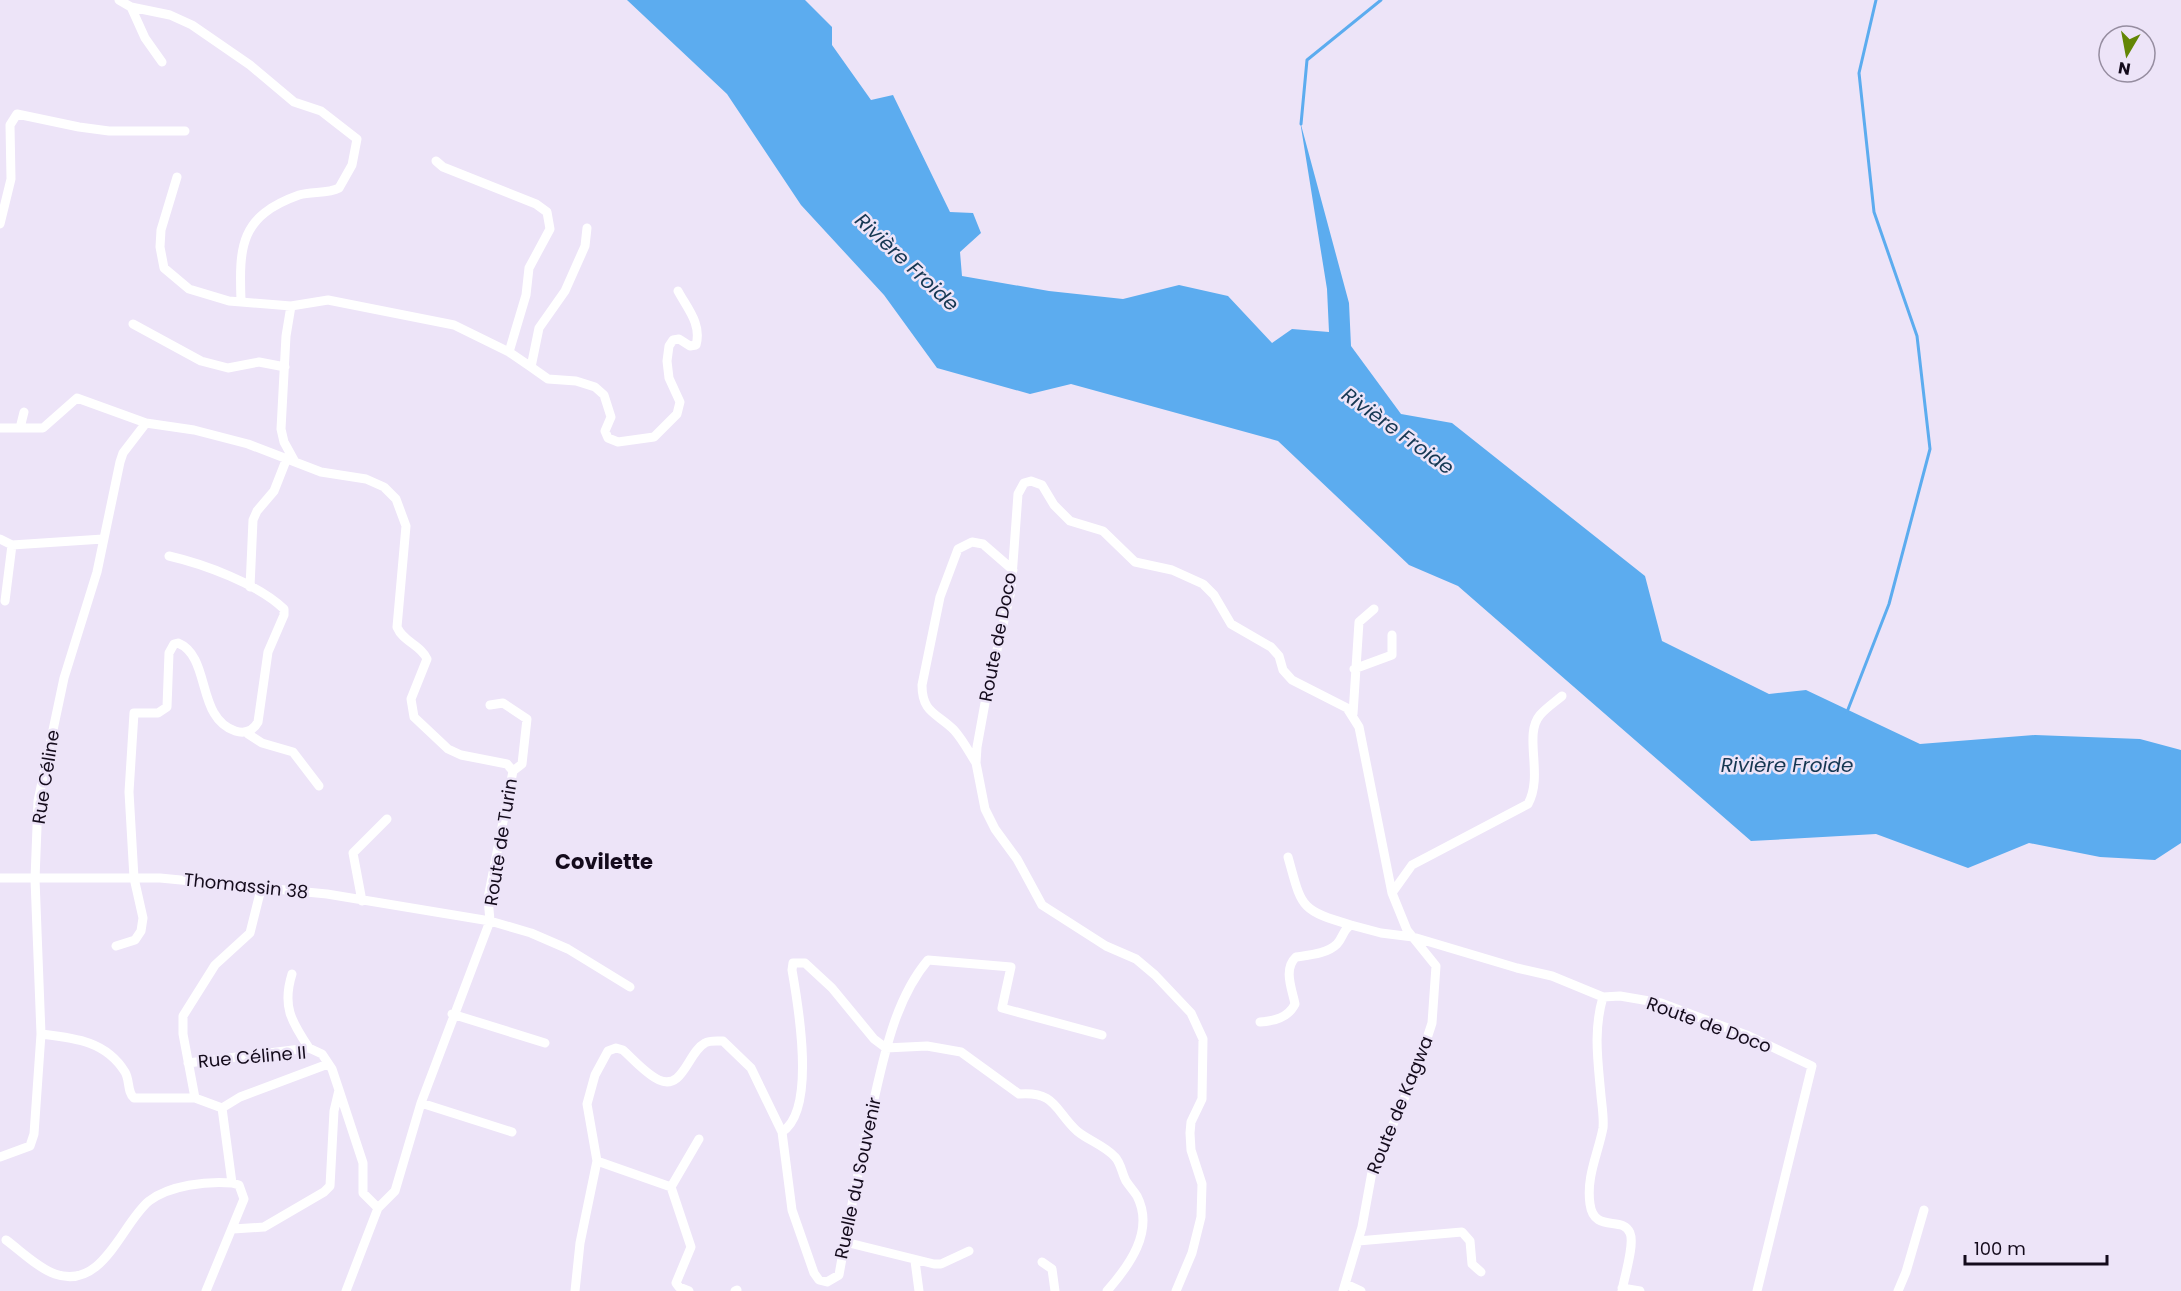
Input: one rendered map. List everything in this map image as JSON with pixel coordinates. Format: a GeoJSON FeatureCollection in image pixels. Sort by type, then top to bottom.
{"type":"FeatureCollection","features":[{"type":"Feature","properties":{"kind":"street"},"geometry":{"type":"LineString","coordinates":[[119,0],[131,6],[170,15],[192,25],[250,65],[294,102],[321,111],[357,139],[352,165],[339,188],[298,195],[273,207],[253,223],[240,250],[241,301]]}},
{"type":"Feature","properties":{"kind":"street"},"geometry":{"type":"LineString","coordinates":[[131,6],[145,38],[162,62]]}},
{"type":"Feature","properties":{"kind":"street"},"geometry":{"type":"LineString","coordinates":[[0,224],[11,179],[10,125],[17,114],[110,131],[185,131]]}},
{"type":"Feature","properties":{"kind":"street"},"geometry":{"type":"LineString","coordinates":[[436,162],[443,167],[536,204],[547,212],[550,229],[529,268],[526,295],[510,352]]}},
{"type":"Feature","properties":{"kind":"street"},"geometry":{"type":"LineString","coordinates":[[177,177],[161,230],[160,247],[164,268],[189,289],[229,301],[291,306],[328,300],[454,325],[510,352],[548,379],[576,381],[595,387],[604,395],[611,417],[605,431],[608,438],[618,442],[654,437],[677,414],[680,402],[669,378],[669,346],[673,340],[679,339],[690,346],[696,345],[698,338],[695,322],[678,291]]}},
{"type":"Feature","properties":{"kind":"street"},"geometry":{"type":"LineString","coordinates":[[531,367],[539,328],[565,291],[585,246],[587,228]]}},
{"type":"Feature","properties":{"kind":"street"},"geometry":{"type":"LineString","coordinates":[[250,587],[254,520],[257,511],[274,491],[288,459],[281,429],[286,336],[291,306]]}},
{"type":"Feature","properties":{"kind":"street"},"geometry":{"type":"LineString","coordinates":[[134,324],[174,348],[210,364],[228,368],[259,362],[285,367]]}},
{"type":"Feature","properties":{"kind":"street"},"geometry":{"type":"LineString","coordinates":[[0,428],[43,428],[76,398],[146,423],[194,430],[288,459]]}},
{"type":"Feature","properties":{"kind":"street"},"geometry":{"type":"LineString","coordinates":[[20,428],[24,412]]}},
{"type":"Feature","properties":{"kind":"street","name":"Rue Céline"},"geometry":{"type":"LineString","coordinates":[[0,1157],[19,1152],[33,1141],[42,1034],[35,879],[38,801],[64,678],[97,572],[123,453],[146,423]]}},
{"type":"Feature","properties":{"kind":"street","name":"Route de Turin"},"geometry":{"type":"LineString","coordinates":[[288,459],[321,472],[366,479],[384,487],[396,499],[406,526],[398,627],[404,638],[424,652],[427,659],[411,699],[411,710],[421,724],[448,749],[460,755],[507,764],[513,771],[488,898],[490,921],[452,1014],[421,1102],[395,1191],[378,1208],[346,1291]]}},
{"type":"Feature","properties":{"kind":"street","name":"Route de Doco"},"geometry":{"type":"LineString","coordinates":[[1176,1291],[1192,1253],[1201,1217],[1202,1184],[1191,1150],[1190,1133],[1191,1122],[1202,1099],[1203,1039],[1191,1013],[1155,975],[1136,959],[1106,946],[1042,905],[1017,858],[995,829],[985,809],[976,763],[987,692],[1007,613],[1020,488],[1024,483],[1036,481],[1042,484],[1054,505],[1070,521],[1103,531],[1135,562],[1172,570],[1203,584],[1214,595],[1231,624],[1271,647],[1279,657],[1283,670],[1292,680],[1347,708],[1353,714]]}},
{"type":"Feature","properties":{"kind":"street"},"geometry":{"type":"LineString","coordinates":[[0,538],[12,545],[103,539]]}},
{"type":"Feature","properties":{"kind":"street"},"geometry":{"type":"LineString","coordinates":[[976,763],[954,730],[930,711],[922,699],[922,685],[940,597],[958,549],[972,542],[983,544],[1012,570]]}},
{"type":"Feature","properties":{"kind":"street"},"geometry":{"type":"LineString","coordinates":[[6,601],[12,545]]}},
{"type":"Feature","properties":{"kind":"street"},"geometry":{"type":"LineString","coordinates":[[169,555],[194,561],[250,587],[284,609],[284,615],[268,652],[258,723],[248,734]]}},
{"type":"Feature","properties":{"kind":"street"},"geometry":{"type":"LineString","coordinates":[[1374,609],[1359,622],[1354,669],[1353,714],[1359,727],[1392,893]]}},
{"type":"Feature","properties":{"kind":"street"},"geometry":{"type":"LineString","coordinates":[[1354,669],[1392,655],[1392,635]]}},
{"type":"Feature","properties":{"kind":"street"},"geometry":{"type":"LineString","coordinates":[[117,946],[135,940],[141,931],[143,918],[134,879],[129,792],[133,718],[137,711],[158,713],[167,707],[169,653],[174,644],[178,643],[188,649],[196,664],[214,714],[238,732],[248,734],[262,743],[293,752],[319,786]]}},
{"type":"Feature","properties":{"kind":"street"},"geometry":{"type":"LineString","coordinates":[[1392,893],[1412,865],[1528,804],[1534,793],[1536,780],[1533,730],[1539,716],[1562,696]]}},
{"type":"Feature","properties":{"kind":"street"},"geometry":{"type":"LineString","coordinates":[[490,705],[506,704],[527,719],[522,764],[513,771]]}},
{"type":"Feature","properties":{"kind":"street"},"geometry":{"type":"LineString","coordinates":[[362,902],[353,853],[387,819]]}},
{"type":"Feature","properties":{"kind":"street"},"geometry":{"type":"LineString","coordinates":[[1287,857],[1300,899],[1310,911],[1381,933],[1413,937],[1517,968],[1552,975],[1603,997],[1596,1021],[1603,1126],[1591,1168],[1590,1204],[1594,1216],[1599,1221],[1624,1226],[1630,1232],[1632,1242],[1622,1289],[1640,1291]]}},
{"type":"Feature","properties":{"kind":"street","name":"Thomassin 38"},"geometry":{"type":"LineString","coordinates":[[0,878],[160,878],[327,894],[362,902],[490,921],[531,933],[568,949],[630,987]]}},
{"type":"Feature","properties":{"kind":"street","name":"Rue Céline II"},"geometry":{"type":"LineString","coordinates":[[195,1098],[188,1063],[183,1016],[215,965],[250,933],[261,889]]}},
{"type":"Feature","properties":{"kind":"street","name":"Route de Kagwa"},"geometry":{"type":"LineString","coordinates":[[1345,1287],[1358,1241],[1372,1173],[1416,1072],[1432,1023],[1436,966],[1407,930],[1392,893]]}},
{"type":"Feature","properties":{"kind":"street"},"geometry":{"type":"LineString","coordinates":[[1260,1022],[1280,1019],[1293,1009],[1295,1004],[1288,968],[1291,961],[1296,957],[1332,948],[1346,927],[1351,925]]}},
{"type":"Feature","properties":{"kind":"street","name":"Ruelle du Souvenir"},"geometry":{"type":"LineString","coordinates":[[782,1131],[792,1210],[814,1272],[819,1281],[827,1282],[839,1275],[856,1175],[886,1048],[914,976],[928,960],[1011,967],[1002,1008],[1102,1035]]}},
{"type":"Feature","properties":{"kind":"street"},"geometry":{"type":"LineString","coordinates":[[575,1291],[580,1243],[597,1161],[587,1104],[595,1076],[608,1051],[616,1048],[623,1050],[657,1080],[668,1083],[678,1079],[695,1050],[707,1041],[723,1041],[751,1068],[782,1131],[793,1121],[800,1092],[803,1046],[793,963],[805,963],[832,988],[874,1039],[886,1048],[927,1046],[961,1052],[1019,1094],[1035,1093],[1045,1096],[1059,1108],[1075,1129],[1103,1146],[1117,1158],[1125,1180],[1138,1198],[1143,1220],[1141,1241],[1121,1275],[1107,1291]]}},
{"type":"Feature","properties":{"kind":"street"},"geometry":{"type":"LineString","coordinates":[[292,974],[286,991],[287,1002],[296,1028],[309,1048]]}},
{"type":"Feature","properties":{"kind":"street","name":"Route de Doco"},"geometry":{"type":"LineString","coordinates":[[1603,997],[1620,996],[1661,1003],[1749,1036],[1812,1066],[1757,1291]]}},
{"type":"Feature","properties":{"kind":"street"},"geometry":{"type":"LineString","coordinates":[[452,1014],[545,1043]]}},
{"type":"Feature","properties":{"kind":"street"},"geometry":{"type":"LineString","coordinates":[[42,1034],[91,1042],[107,1050],[127,1074],[130,1095],[134,1098],[195,1098],[222,1108],[254,1091],[328,1064]]}},
{"type":"Feature","properties":{"kind":"street","name":"Rue Céline II"},"geometry":{"type":"LineString","coordinates":[[188,1063],[309,1048],[322,1054],[339,1090],[363,1164],[363,1193],[378,1208]]}},
{"type":"Feature","properties":{"kind":"street"},"geometry":{"type":"LineString","coordinates":[[233,1229],[264,1227],[324,1192],[330,1186],[334,1111],[339,1090]]}},
{"type":"Feature","properties":{"kind":"street"},"geometry":{"type":"LineString","coordinates":[[421,1102],[512,1132]]}},
{"type":"Feature","properties":{"kind":"street"},"geometry":{"type":"LineString","coordinates":[[222,1108],[232,1183]]}},
{"type":"Feature","properties":{"kind":"street"},"geometry":{"type":"LineString","coordinates":[[689,1291],[676,1283],[691,1247],[671,1187],[699,1139]]}},
{"type":"Feature","properties":{"kind":"street"},"geometry":{"type":"LineString","coordinates":[[597,1161],[671,1187]]}},
{"type":"Feature","properties":{"kind":"street"},"geometry":{"type":"LineString","coordinates":[[6,1240],[53,1274],[74,1277],[98,1266],[111,1253],[138,1213],[150,1200],[186,1187],[232,1183],[239,1185],[244,1199],[206,1291]]}},
{"type":"Feature","properties":{"kind":"street"},"geometry":{"type":"LineString","coordinates":[[1898,1291],[1908,1266],[1923,1210]]}},
{"type":"Feature","properties":{"kind":"street"},"geometry":{"type":"LineString","coordinates":[[1358,1241],[1461,1232],[1470,1241],[1472,1264],[1482,1272]]}},
{"type":"Feature","properties":{"kind":"street"},"geometry":{"type":"LineString","coordinates":[[845,1242],[915,1261],[941,1264],[969,1251]]}},
{"type":"Feature","properties":{"kind":"street"},"geometry":{"type":"LineString","coordinates":[[915,1261],[919,1291]]}},
{"type":"Feature","properties":{"kind":"street"},"geometry":{"type":"LineString","coordinates":[[1042,1262],[1052,1269],[1055,1291]]}},
{"type":"Feature","properties":{"kind":"street"},"geometry":{"type":"LineString","coordinates":[[1345,1287],[1361,1291]]}},
{"type":"Feature","properties":{"kind":"water","name":"Rivière Froide"},"geometry":{"type":"Polygon","coordinates":[[[627,0],[805,0],[832,27],[832,45],[871,100],[893,95],[950,212],[973,213],[981,233],[960,252],[962,276],[1049,291],[1123,299],[1179,285],[1228,296],[1272,343],[1292,329],[1329,332],[1327,289],[1300,121],[1349,303],[1351,346],[1401,414],[1452,423],[1645,576],[1662,641],[1769,694],[1806,690],[1920,744],[2035,735],[2140,739],[2181,750],[2181,843],[2155,860],[2100,857],[2029,843],[1968,868],[1876,834],[1751,841],[1458,586],[1409,565],[1278,441],[1071,384],[1030,394],[937,368],[884,295],[801,205],[727,94],[627,0]]]}},
{"type":"Feature","properties":{"kind":"waterway"},"geometry":{"type":"LineString","coordinates":[[1301,124],[1307,60],[1381,0]]}},
{"type":"Feature","properties":{"kind":"waterway"},"geometry":{"type":"LineString","coordinates":[[1847,712],[1889,604],[1930,449],[1917,336],[1874,212],[1859,73],[1876,0]]}},
{"type":"Feature","properties":{"kind":"district","name":"Covilette"},"geometry":{"type":"Point","coordinates":[604,862]}}]}
